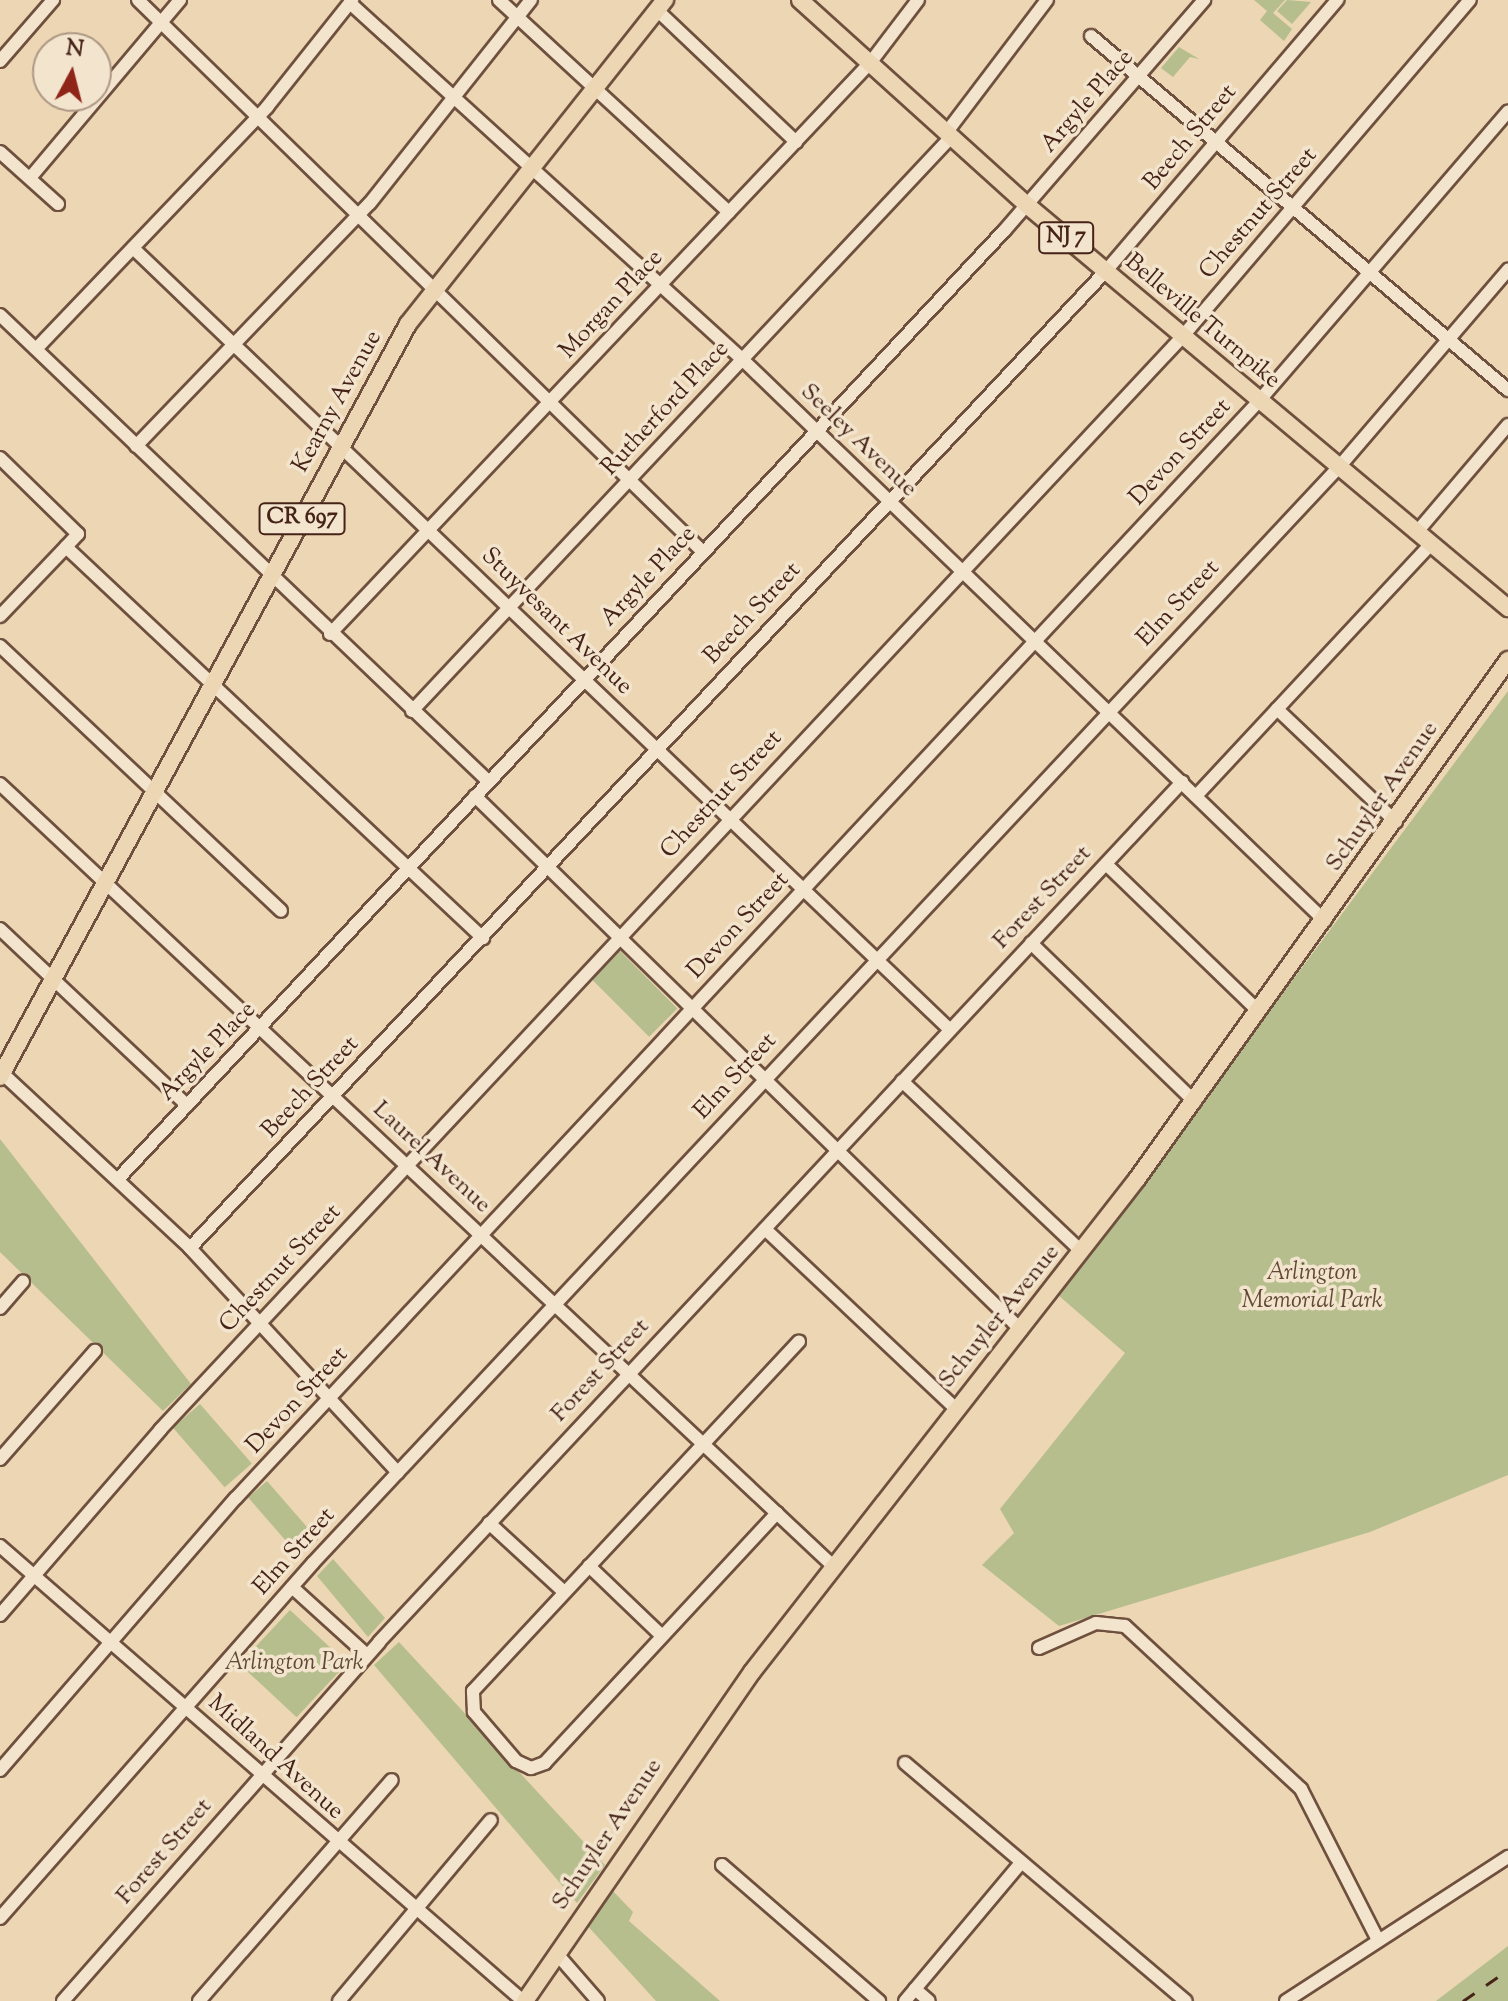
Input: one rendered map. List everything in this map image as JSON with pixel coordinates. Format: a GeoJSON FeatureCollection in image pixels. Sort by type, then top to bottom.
{"type":"FeatureCollection","features":[{"type":"Feature","properties":{"kind":"main road","name":"Belleville Turnpike"},"geometry":{"type":"LineString","coordinates":[[800,0],[1105,272],[1508,608]]}},
{"type":"Feature","properties":{"kind":"main road","name":"Kearny Avenue"},"geometry":{"type":"LineString","coordinates":[[1,1075],[408,324],[661,5]]}},
{"type":"Feature","properties":{"kind":"main road","name":"Schuyler Avenue"},"geometry":{"type":"LineString","coordinates":[[524,2001],[831,1564],[1021,1330],[1195,1102],[1508,660]]}},
{"type":"Feature","properties":{"kind":"street"},"geometry":{"type":"LineString","coordinates":[[0,61],[53,0]]}},
{"type":"Feature","properties":{"kind":"street"},"geometry":{"type":"LineString","coordinates":[[138,0],[703,552]]}},
{"type":"Feature","properties":{"kind":"street"},"geometry":{"type":"LineString","coordinates":[[30,178],[180,0]]}},
{"type":"Feature","properties":{"kind":"street"},"geometry":{"type":"LineString","coordinates":[[499,0],[729,212]]}},
{"type":"Feature","properties":{"kind":"street"},"geometry":{"type":"LineString","coordinates":[[136,446],[359,214],[531,0]]}},
{"type":"Feature","properties":{"kind":"street","name":"Morgan Place"},"geometry":{"type":"LineString","coordinates":[[330,634],[870,63],[918,0]]}},
{"type":"Feature","properties":{"kind":"street","name":"Rutherford Place"},"geometry":{"type":"LineString","coordinates":[[412,711],[743,360],[948,135],[1047,0]]}},
{"type":"Feature","properties":{"kind":"street","name":"Argyle Place"},"geometry":{"type":"LineString","coordinates":[[118,1179],[1027,205],[1204,0]]}},
{"type":"Feature","properties":{"kind":"street","name":"Beech Street"},"geometry":{"type":"LineString","coordinates":[[190,1248],[1105,272],[1337,0]]}},
{"type":"Feature","properties":{"kind":"street","name":"Chestnut Street"},"geometry":{"type":"LineString","coordinates":[[0,1615],[160,1430],[1182,337],[1470,0]]}},
{"type":"Feature","properties":{"kind":"street"},"geometry":{"type":"LineString","coordinates":[[36,349],[257,117],[351,1]]}},
{"type":"Feature","properties":{"kind":"street","name":"Seeley Avenue"},"geometry":{"type":"LineString","coordinates":[[351,1],[743,360],[1325,921]]}},
{"type":"Feature","properties":{"kind":"street"},"geometry":{"type":"LineString","coordinates":[[661,5],[796,142]]}},
{"type":"Feature","properties":{"kind":"street"},"geometry":{"type":"LineString","coordinates":[[1091,36],[1508,390]]}},
{"type":"Feature","properties":{"kind":"street","name":"Devon Street"},"geometry":{"type":"LineString","coordinates":[[0,1770],[329,1399],[1259,401],[1508,111]]}},
{"type":"Feature","properties":{"kind":"street"},"geometry":{"type":"LineString","coordinates":[[0,152],[58,204]]}},
{"type":"Feature","properties":{"kind":"street","name":"Stuyvesant Avenue"},"geometry":{"type":"LineString","coordinates":[[133,248],[949,1029]]}},
{"type":"Feature","properties":{"kind":"street","name":"Elm Street"},"geometry":{"type":"LineString","coordinates":[[0,1918],[292,1587],[875,959],[1339,467],[1508,270]]}},
{"type":"Feature","properties":{"kind":"street"},"geometry":{"type":"LineString","coordinates":[[0,315],[330,634],[488,781]]}},
{"type":"Feature","properties":{"kind":"street"},"geometry":{"type":"LineString","coordinates":[[1416,533],[1508,425]]}},
{"type":"Feature","properties":{"kind":"street"},"geometry":{"type":"LineString","coordinates":[[0,458],[78,534],[0,616]]}},
{"type":"Feature","properties":{"kind":"street"},"geometry":{"type":"LineString","coordinates":[[1196,796],[1430,545]]}},
{"type":"Feature","properties":{"kind":"street"},"geometry":{"type":"LineString","coordinates":[[66,547],[483,938]]}},
{"type":"Feature","properties":{"kind":"street"},"geometry":{"type":"LineString","coordinates":[[0,646],[281,911]]}},
{"type":"Feature","properties":{"kind":"street"},"geometry":{"type":"LineString","coordinates":[[1277,709],[1396,822]]}},
{"type":"Feature","properties":{"kind":"street","name":"Forest Street"},"geometry":{"type":"LineString","coordinates":[[63,2001],[367,1655],[1182,782]]}},
{"type":"Feature","properties":{"kind":"street","name":"Laurel Avenue"},"geometry":{"type":"LineString","coordinates":[[0,784],[831,1564]]}},
{"type":"Feature","properties":{"kind":"street"},"geometry":{"type":"LineString","coordinates":[[475,796],[546,869],[1021,1330]]}},
{"type":"Feature","properties":{"kind":"street"},"geometry":{"type":"LineString","coordinates":[[1106,864],[1258,1011]]}},
{"type":"Feature","properties":{"kind":"street"},"geometry":{"type":"LineString","coordinates":[[0,929],[187,1105]]}},
{"type":"Feature","properties":{"kind":"street"},"geometry":{"type":"LineString","coordinates":[[1031,943],[1195,1102]]}},
{"type":"Feature","properties":{"kind":"street"},"geometry":{"type":"LineString","coordinates":[[1,1075],[190,1248],[398,1473]]}},
{"type":"Feature","properties":{"kind":"street"},"geometry":{"type":"LineString","coordinates":[[902,1081],[1082,1252]]}},
{"type":"Feature","properties":{"kind":"street"},"geometry":{"type":"LineString","coordinates":[[765,1229],[957,1410]]}},
{"type":"Feature","properties":{"kind":"street"},"geometry":{"type":"LineString","coordinates":[[0,1308],[23,1282]]}},
{"type":"Feature","properties":{"kind":"street"},"geometry":{"type":"LineString","coordinates":[[777,1513],[545,1763],[531,1768],[516,1761],[474,1712],[471,1697],[564,1592],[799,1341]]}},
{"type":"Feature","properties":{"kind":"street"},"geometry":{"type":"LineString","coordinates":[[0,1459],[95,1351]]}},
{"type":"Feature","properties":{"kind":"street"},"geometry":{"type":"LineString","coordinates":[[489,1523],[564,1592]]}},
{"type":"Feature","properties":{"kind":"street","name":"Midland Avenue"},"geometry":{"type":"LineString","coordinates":[[0,1546],[414,1910],[524,2001]]}},
{"type":"Feature","properties":{"kind":"street"},"geometry":{"type":"LineString","coordinates":[[589,1566],[662,1636]]}},
{"type":"Feature","properties":{"kind":"street"},"geometry":{"type":"LineString","coordinates":[[292,1587],[367,1655]]}},
{"type":"Feature","properties":{"kind":"street"},"geometry":{"type":"LineString","coordinates":[[1039,1648],[1096,1623],[1125,1626],[1301,1789],[1378,1940]]}},
{"type":"Feature","properties":{"kind":"street"},"geometry":{"type":"LineString","coordinates":[[905,1763],[1020,1864],[1186,2001]]}},
{"type":"Feature","properties":{"kind":"street"},"geometry":{"type":"LineString","coordinates":[[199,2001],[392,1780]]}},
{"type":"Feature","properties":{"kind":"street"},"geometry":{"type":"LineString","coordinates":[[339,2001],[491,1820]]}},
{"type":"Feature","properties":{"kind":"street"},"geometry":{"type":"LineString","coordinates":[[1286,2001],[1508,1857]]}},
{"type":"Feature","properties":{"kind":"street"},"geometry":{"type":"LineString","coordinates":[[905,2001],[1020,1864]]}},
{"type":"Feature","properties":{"kind":"street"},"geometry":{"type":"LineString","coordinates":[[722,1865],[879,2001]]}},
{"type":"Feature","properties":{"kind":"street"},"geometry":{"type":"LineString","coordinates":[[557,1954],[598,2001]]}},
{"type":"Feature","properties":{"kind":"street"},"geometry":{"type":"LineString","coordinates":[[915,1989],[929,2001]]}},
{"type":"Feature","properties":{"kind":"green space"},"geometry":{"type":"Polygon","coordinates":[[[1254,0],[1285,0],[1273,13],[1292,29],[1284,41],[1260,20],[1267,11],[1254,0]]]}},
{"type":"Feature","properties":{"kind":"green space"},"geometry":{"type":"Polygon","coordinates":[[[1287,0],[1311,2],[1292,24],[1277,11],[1287,0]]]}},
{"type":"Feature","properties":{"kind":"green space"},"geometry":{"type":"Polygon","coordinates":[[[1179,47],[1199,59],[1190,57],[1173,77],[1161,68],[1179,47]]]}},
{"type":"Feature","properties":{"kind":"green space","name":"Arlington Memorial Park"},"geometry":{"type":"Polygon","coordinates":[[[1508,691],[1508,1475],[1370,1532],[1059,1626],[982,1565],[1014,1533],[1000,1509],[1125,1353],[1058,1295],[1508,691]]]}},
{"type":"Feature","properties":{"kind":"green space"},"geometry":{"type":"Polygon","coordinates":[[[618,949],[677,1008],[649,1037],[590,977],[618,949]]]}},
{"type":"Feature","properties":{"kind":"green space"},"geometry":{"type":"Polygon","coordinates":[[[0,1139],[191,1384],[163,1411],[0,1252],[0,1139]]]}},
{"type":"Feature","properties":{"kind":"green space"},"geometry":{"type":"Polygon","coordinates":[[[200,1404],[252,1464],[225,1487],[173,1428],[200,1404]]]}},
{"type":"Feature","properties":{"kind":"green space"},"geometry":{"type":"Polygon","coordinates":[[[267,1481],[318,1540],[299,1556],[248,1497],[267,1481]]]}},
{"type":"Feature","properties":{"kind":"green space"},"geometry":{"type":"Polygon","coordinates":[[[333,1559],[385,1618],[368,1637],[317,1576],[333,1559]]]}},
{"type":"Feature","properties":{"kind":"green space","name":"Arlington Park"},"geometry":{"type":"Polygon","coordinates":[[[290,1610],[347,1663],[297,1717],[240,1664],[290,1610]]]}},
{"type":"Feature","properties":{"kind":"green space"},"geometry":{"type":"Polygon","coordinates":[[[399,1642],[605,1865],[577,1903],[374,1665],[399,1642]]]}},
{"type":"Feature","properties":{"kind":"green space"},"geometry":{"type":"Polygon","coordinates":[[[612,1890],[633,1912],[629,1921],[720,2001],[656,2001],[585,1923],[612,1890]]]}},
{"type":"Feature","properties":{"kind":"green space"},"geometry":{"type":"Polygon","coordinates":[[[1508,1946],[1508,2001],[1436,2001],[1508,1946]]]}},
{"type":"Feature","properties":{"kind":"railway"},"geometry":{"type":"LineString","coordinates":[[1463,2001],[1508,1970]]}}]}
